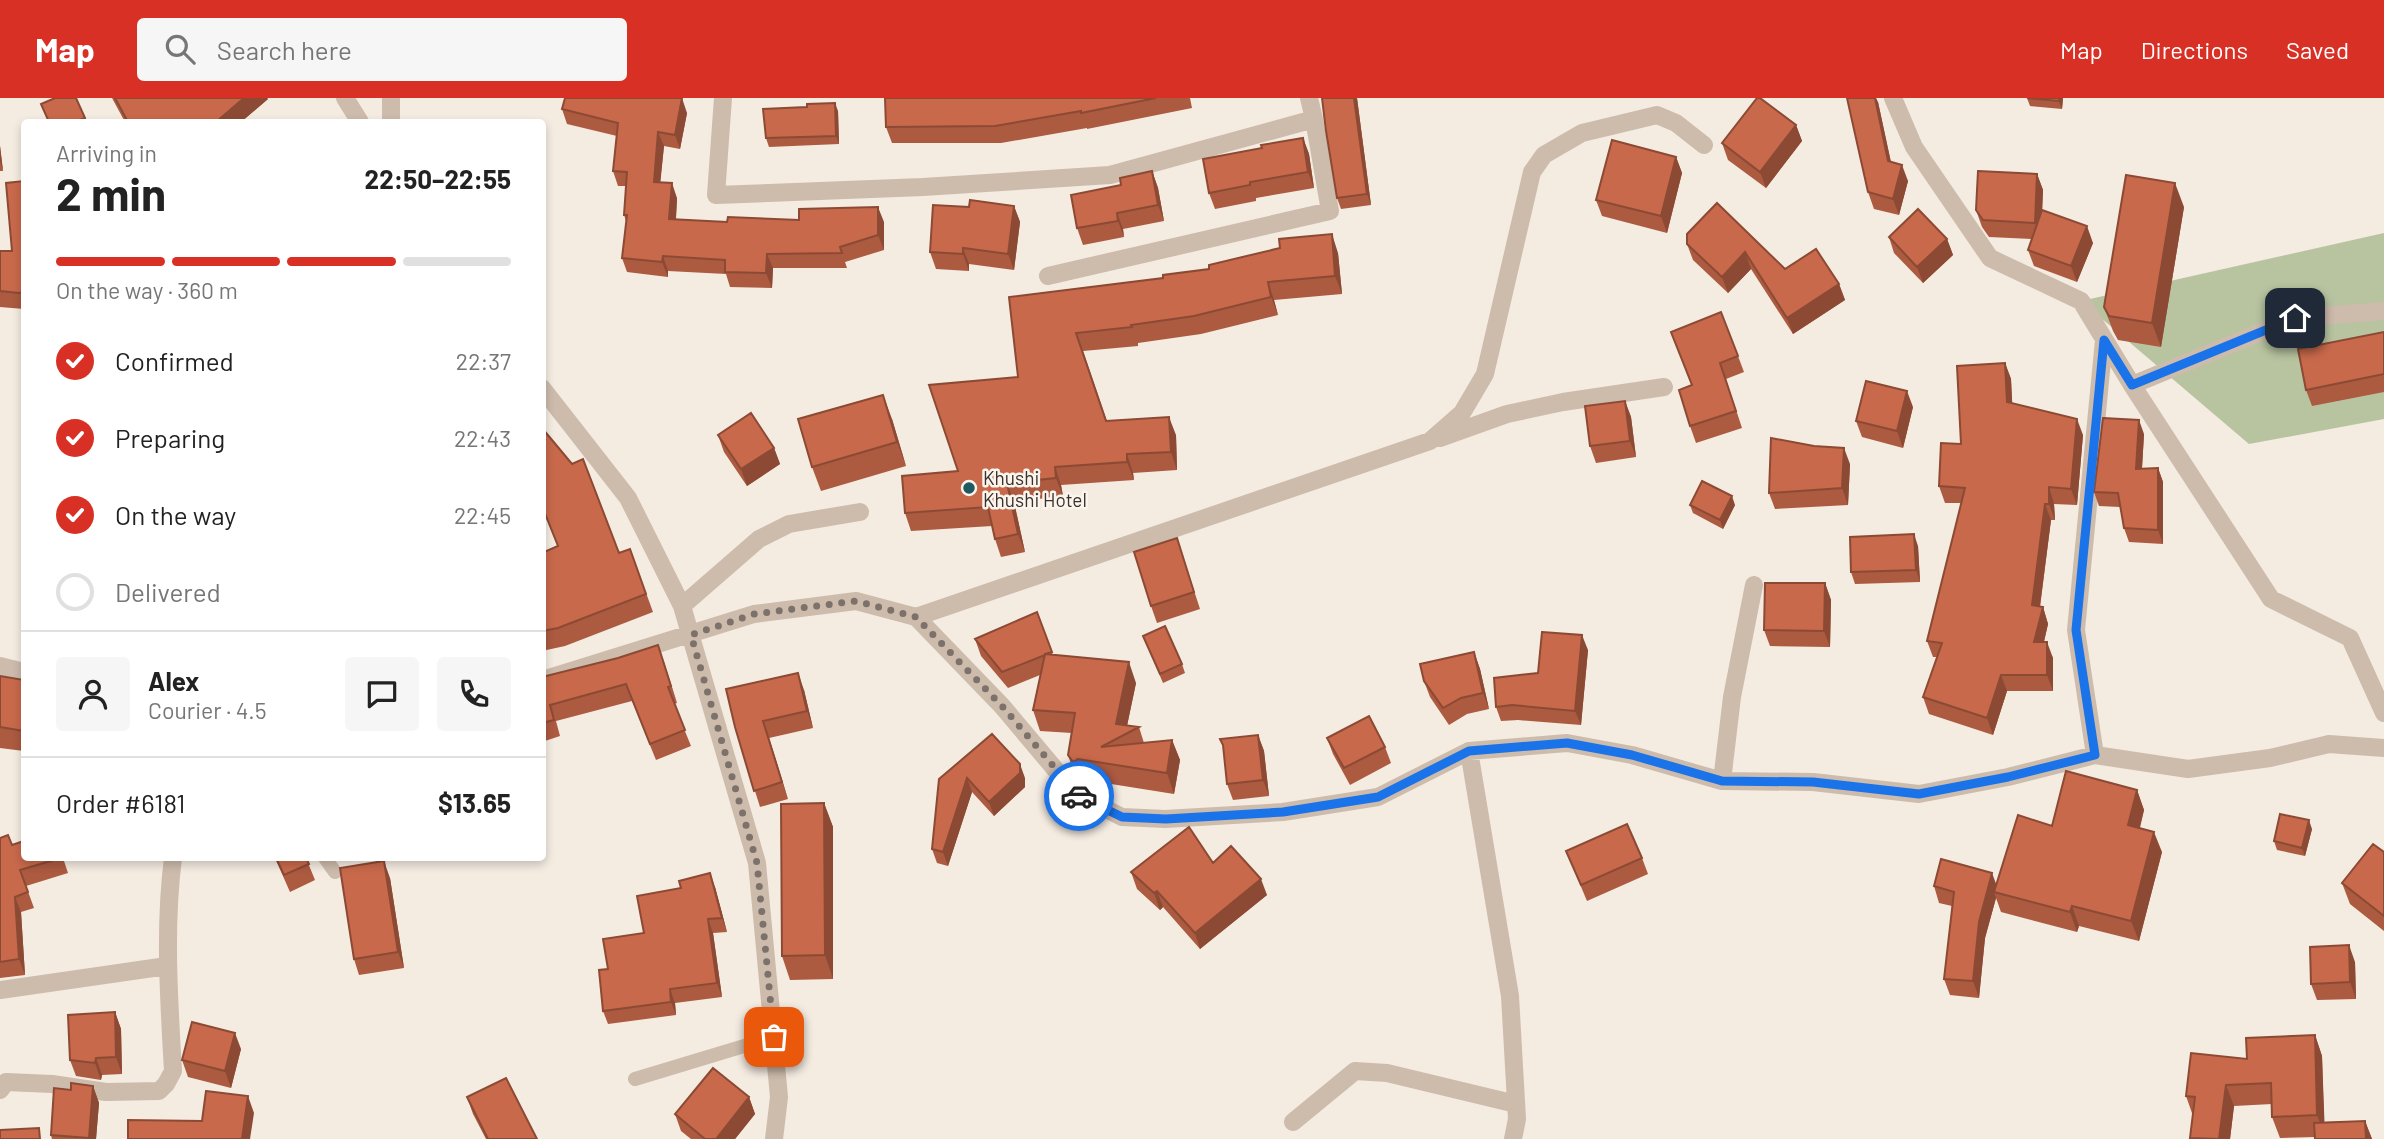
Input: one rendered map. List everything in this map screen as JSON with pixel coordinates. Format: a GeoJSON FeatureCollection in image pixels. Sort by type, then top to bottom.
{"type":"FeatureCollection","features":[{"type":"Feature","properties":{"kind":"street"},"geometry":{"type":"LineString","coordinates":[[345,98],[358,119]]}},
{"type":"Feature","properties":{"kind":"street"},"geometry":{"type":"LineString","coordinates":[[391,98],[391,119]]}},
{"type":"Feature","properties":{"kind":"street"},"geometry":{"type":"LineString","coordinates":[[723,98],[716,195],[923,187],[1110,175],[1314,120]]}},
{"type":"Feature","properties":{"kind":"street"},"geometry":{"type":"LineString","coordinates":[[1048,276],[1330,211],[1309,98]]}},
{"type":"Feature","properties":{"kind":"street"},"geometry":{"type":"LineString","coordinates":[[1893,98],[1914,147],[1990,258],[2081,301],[2132,385],[2272,599],[2350,638],[2384,713]]}},
{"type":"Feature","properties":{"kind":"street"},"geometry":{"type":"LineString","coordinates":[[1430,441],[1462,413],[1485,374],[1532,172],[1544,155],[1582,133],[1657,115],[1676,123],[1704,145]]}},
{"type":"Feature","properties":{"kind":"street"},"geometry":{"type":"LineString","coordinates":[[2132,385],[2295,318],[2384,311]]}},
{"type":"Feature","properties":{"kind":"street"},"geometry":{"type":"LineString","coordinates":[[2095,755],[2076,630],[2104,340]]}},
{"type":"Feature","properties":{"kind":"street"},"geometry":{"type":"LineString","coordinates":[[916,617],[1507,414],[1563,402],[1664,387]]}},
{"type":"Feature","properties":{"kind":"street"},"geometry":{"type":"LineString","coordinates":[[546,393],[628,498],[682,606],[691,635],[757,863],[779,1097],[774,1139]]}},
{"type":"Feature","properties":{"kind":"street"},"geometry":{"type":"LineString","coordinates":[[682,606],[759,539],[789,524],[860,512]]}},
{"type":"Feature","properties":{"kind":"street"},"geometry":{"type":"LineString","coordinates":[[1722,781],[1732,697],[1754,585]]}},
{"type":"Feature","properties":{"kind":"street"},"geometry":{"type":"LineString","coordinates":[[546,679],[754,614],[856,601],[916,617],[1002,706],[1076,794],[1122,817],[1166,819],[1283,812],[1378,797],[1469,751],[1567,743],[1632,755],[1722,781],[1813,782],[1919,794],[2008,777],[2095,755],[2188,769],[2270,758],[2329,744],[2384,748]]}},
{"type":"Feature","properties":{"kind":"street"},"geometry":{"type":"LineString","coordinates":[[0,666],[21,671]]}},
{"type":"Feature","properties":{"kind":"street"},"geometry":{"type":"LineString","coordinates":[[1469,751],[1510,996],[1517,1119],[1513,1139]]}},
{"type":"Feature","properties":{"kind":"street"},"geometry":{"type":"LineString","coordinates":[[0,1090],[6,1082],[52,1084],[106,1092],[159,1091],[166,1084],[173,1071],[167,966],[173,861]]}},
{"type":"Feature","properties":{"kind":"street"},"geometry":{"type":"LineString","coordinates":[[0,990],[167,966]]}},
{"type":"Feature","properties":{"kind":"street"},"geometry":{"type":"LineString","coordinates":[[1293,1122],[1355,1071],[1388,1073],[1516,1104]]}},
{"type":"Feature","properties":{"kind":"lane"},"geometry":{"type":"LineString","coordinates":[[327,861],[335,872]]}},
{"type":"Feature","properties":{"kind":"lane"},"geometry":{"type":"LineString","coordinates":[[635,1079],[774,1037]]}},
{"type":"Feature","properties":{"kind":"green space"},"geometry":{"type":"Polygon","coordinates":[[[2384,233],[2384,419],[2249,444],[2081,301],[2384,233]]]}},
{"type":"Feature","properties":{"kind":"building"},"geometry":{"type":"Polygon","coordinates":[[[55,98],[76,98],[85,118],[48,119],[41,104],[55,98]]]}},
{"type":"Feature","properties":{"kind":"building"},"geometry":{"type":"Polygon","coordinates":[[[115,98],[244,98],[220,119],[126,119],[115,98]]]}},
{"type":"Feature","properties":{"kind":"building"},"geometry":{"type":"Polygon","coordinates":[[[565,98],[682,98],[675,135],[658,132],[654,182],[672,183],[669,219],[727,222],[728,217],[799,220],[799,209],[878,207],[878,235],[840,247],[842,253],[767,254],[766,273],[725,272],[725,260],[663,256],[662,262],[622,258],[627,215],[624,215],[627,172],[613,171],[618,123],[562,109],[565,98]]]}},
{"type":"Feature","properties":{"kind":"building"},"geometry":{"type":"Polygon","coordinates":[[[885,98],[1156,98],[995,126],[886,127],[885,98]]]}},
{"type":"Feature","properties":{"kind":"building"},"geometry":{"type":"Polygon","coordinates":[[[1322,98],[1354,98],[1367,194],[1337,198],[1322,98]]]}},
{"type":"Feature","properties":{"kind":"building"},"geometry":{"type":"Polygon","coordinates":[[[1757,98],[1796,125],[1760,172],[1722,143],[1757,98]]]}},
{"type":"Feature","properties":{"kind":"building"},"geometry":{"type":"Polygon","coordinates":[[[1847,98],[1875,98],[1888,161],[1902,165],[1893,199],[1868,192],[1847,98]]]}},
{"type":"Feature","properties":{"kind":"building"},"geometry":{"type":"Polygon","coordinates":[[[2027,98],[2059,98],[2059,101],[2027,98]]]}},
{"type":"Feature","properties":{"kind":"building"},"geometry":{"type":"Polygon","coordinates":[[[835,103],[836,136],[766,138],[763,109],[835,103]]]}},
{"type":"Feature","properties":{"kind":"building"},"geometry":{"type":"Polygon","coordinates":[[[1303,138],[1308,172],[1250,182],[1250,185],[1209,193],[1203,159],[1303,138]]]}},
{"type":"Feature","properties":{"kind":"building"},"geometry":{"type":"Polygon","coordinates":[[[1612,140],[1676,157],[1661,216],[1596,200],[1612,140]]]}},
{"type":"Feature","properties":{"kind":"building"},"geometry":{"type":"Polygon","coordinates":[[[1152,171],[1158,205],[1117,213],[1118,221],[1077,228],[1071,195],[1121,185],[1120,178],[1152,171]]]}},
{"type":"Feature","properties":{"kind":"building"},"geometry":{"type":"Polygon","coordinates":[[[1978,171],[2037,174],[2035,223],[1983,220],[1976,210],[1978,171]]]}},
{"type":"Feature","properties":{"kind":"building"},"geometry":{"type":"Polygon","coordinates":[[[2126,175],[2175,183],[2152,323],[2109,316],[2104,307],[2126,175]]]}},
{"type":"Feature","properties":{"kind":"building"},"geometry":{"type":"Polygon","coordinates":[[[21,181],[19,293],[0,291],[0,251],[12,251],[6,183],[21,181]]]}},
{"type":"Feature","properties":{"kind":"building"},"geometry":{"type":"Polygon","coordinates":[[[970,200],[1014,206],[1008,254],[963,248],[963,254],[930,252],[933,205],[969,207],[970,200]]]}},
{"type":"Feature","properties":{"kind":"building"},"geometry":{"type":"Polygon","coordinates":[[[1717,203],[1785,269],[1816,249],[1839,284],[1787,318],[1745,252],[1722,277],[1687,244],[1687,234],[1717,203]]]}},
{"type":"Feature","properties":{"kind":"building"},"geometry":{"type":"Polygon","coordinates":[[[1918,209],[1947,239],[1917,267],[1889,237],[1918,209]]]}},
{"type":"Feature","properties":{"kind":"building"},"geometry":{"type":"Polygon","coordinates":[[[2042,210],[2087,226],[2071,266],[2028,250],[2042,210]]]}},
{"type":"Feature","properties":{"kind":"building"},"geometry":{"type":"Polygon","coordinates":[[[1332,234],[1335,276],[1268,282],[1271,297],[1194,316],[1076,333],[1106,421],[1169,417],[1171,452],[1127,454],[1127,462],[1055,467],[1056,478],[1007,483],[1018,534],[995,539],[988,507],[905,513],[902,476],[958,471],[929,385],[1018,377],[1009,297],[1163,278],[1163,275],[1209,269],[1209,265],[1280,248],[1279,239],[1332,234]]]}},
{"type":"Feature","properties":{"kind":"building"},"geometry":{"type":"Polygon","coordinates":[[[1721,312],[1738,356],[1720,363],[1736,411],[1690,426],[1679,390],[1692,385],[1671,332],[1721,312]]]}},
{"type":"Feature","properties":{"kind":"building"},"geometry":{"type":"Polygon","coordinates":[[[2384,332],[2384,374],[2306,390],[2298,349],[2384,332]]]}},
{"type":"Feature","properties":{"kind":"building"},"geometry":{"type":"Polygon","coordinates":[[[2005,363],[2007,402],[2077,419],[2071,489],[2049,487],[2049,504],[2045,504],[2032,605],[2043,607],[2034,642],[2047,642],[2047,675],[2001,675],[1987,718],[1923,697],[1942,643],[1927,641],[1965,488],[1939,486],[1941,443],[1961,444],[1957,366],[2005,363]]]}},
{"type":"Feature","properties":{"kind":"building"},"geometry":{"type":"Polygon","coordinates":[[[1866,381],[1907,391],[1897,431],[1856,421],[1866,381]]]}},
{"type":"Feature","properties":{"kind":"building"},"geometry":{"type":"Polygon","coordinates":[[[883,395],[897,442],[812,467],[798,419],[883,395]]]}},
{"type":"Feature","properties":{"kind":"building"},"geometry":{"type":"Polygon","coordinates":[[[1625,401],[1630,441],[1590,446],[1585,406],[1625,401]]]}},
{"type":"Feature","properties":{"kind":"building"},"geometry":{"type":"Polygon","coordinates":[[[751,413],[774,448],[741,469],[718,435],[751,413]]]}},
{"type":"Feature","properties":{"kind":"building"},"geometry":{"type":"Polygon","coordinates":[[[2103,418],[2139,420],[2136,469],[2158,468],[2158,530],[2124,528],[2118,493],[2094,492],[2103,418]]]}},
{"type":"Feature","properties":{"kind":"building"},"geometry":{"type":"Polygon","coordinates":[[[546,433],[572,464],[583,459],[619,553],[630,549],[646,594],[546,630],[546,551],[558,546],[546,516],[546,433]]]}},
{"type":"Feature","properties":{"kind":"building"},"geometry":{"type":"Polygon","coordinates":[[[1771,438],[1844,448],[1842,488],[1769,493],[1771,438]]]}},
{"type":"Feature","properties":{"kind":"building"},"geometry":{"type":"Polygon","coordinates":[[[1702,481],[1732,496],[1720,520],[1690,505],[1702,481]]]}},
{"type":"Feature","properties":{"kind":"building"},"geometry":{"type":"Polygon","coordinates":[[[1914,534],[1916,570],[1851,572],[1850,537],[1914,534]]]}},
{"type":"Feature","properties":{"kind":"building"},"geometry":{"type":"Polygon","coordinates":[[[1177,538],[1194,592],[1151,606],[1134,552],[1177,538]]]}},
{"type":"Feature","properties":{"kind":"building"},"geometry":{"type":"Polygon","coordinates":[[[1765,583],[1825,583],[1824,631],[1764,630],[1765,583]]]}},
{"type":"Feature","properties":{"kind":"building"},"geometry":{"type":"Polygon","coordinates":[[[1037,612],[1052,652],[1002,672],[975,639],[1037,612]]]}},
{"type":"Feature","properties":{"kind":"building"},"geometry":{"type":"Polygon","coordinates":[[[1165,626],[1182,664],[1160,674],[1143,636],[1165,626]]]}},
{"type":"Feature","properties":{"kind":"building"},"geometry":{"type":"Polygon","coordinates":[[[1542,632],[1582,635],[1575,711],[1512,705],[1496,707],[1494,678],[1538,673],[1542,632]]]}},
{"type":"Feature","properties":{"kind":"building"},"geometry":{"type":"Polygon","coordinates":[[[658,645],[671,686],[668,687],[685,730],[650,744],[626,684],[550,705],[554,720],[546,722],[546,676],[658,645]]]}},
{"type":"Feature","properties":{"kind":"building"},"geometry":{"type":"Polygon","coordinates":[[[1474,652],[1483,693],[1461,698],[1443,708],[1424,681],[1420,664],[1474,652]]]}},
{"type":"Feature","properties":{"kind":"building"},"geometry":{"type":"Polygon","coordinates":[[[1045,654],[1129,662],[1116,724],[1139,727],[1101,747],[1172,740],[1167,773],[1078,759],[1073,762],[1068,755],[1075,713],[1033,710],[1045,654]]]}},
{"type":"Feature","properties":{"kind":"building"},"geometry":{"type":"Polygon","coordinates":[[[798,673],[807,711],[763,721],[782,782],[754,791],[726,689],[798,673]]]}},
{"type":"Feature","properties":{"kind":"building"},"geometry":{"type":"Polygon","coordinates":[[[0,676],[21,680],[21,730],[0,727],[0,676]]]}},
{"type":"Feature","properties":{"kind":"building"},"geometry":{"type":"Polygon","coordinates":[[[1369,716],[1385,747],[1344,768],[1327,738],[1369,716]]]}},
{"type":"Feature","properties":{"kind":"building"},"geometry":{"type":"Polygon","coordinates":[[[992,734],[1020,764],[1020,773],[989,802],[967,778],[943,852],[932,849],[939,779],[992,734]]]}},
{"type":"Feature","properties":{"kind":"building"},"geometry":{"type":"Polygon","coordinates":[[[1258,735],[1263,780],[1227,784],[1220,739],[1258,735]]]}},
{"type":"Feature","properties":{"kind":"building"},"geometry":{"type":"Polygon","coordinates":[[[2066,771],[2137,790],[2128,825],[2154,832],[2131,921],[2072,906],[2070,912],[1994,892],[2018,815],[2052,826],[2066,771]]]}},
{"type":"Feature","properties":{"kind":"building"},"geometry":{"type":"Polygon","coordinates":[[[824,803],[825,955],[782,956],[781,804],[824,803]]]}},
{"type":"Feature","properties":{"kind":"building"},"geometry":{"type":"Polygon","coordinates":[[[2280,814],[2309,820],[2302,848],[2274,841],[2280,814]]]}},
{"type":"Feature","properties":{"kind":"building"},"geometry":{"type":"Polygon","coordinates":[[[1627,824],[1642,858],[1581,885],[1566,851],[1627,824]]]}},
{"type":"Feature","properties":{"kind":"building"},"geometry":{"type":"Polygon","coordinates":[[[1189,827],[1213,863],[1231,846],[1261,879],[1195,933],[1157,891],[1154,893],[1131,872],[1189,827]]]}},
{"type":"Feature","properties":{"kind":"building"},"geometry":{"type":"Polygon","coordinates":[[[8,835],[12,845],[21,842],[21,861],[51,861],[20,870],[28,892],[15,897],[19,959],[0,962],[0,838],[8,835]]]}},
{"type":"Feature","properties":{"kind":"building"},"geometry":{"type":"Polygon","coordinates":[[[2373,844],[2384,852],[2384,916],[2342,883],[2373,844]]]}},
{"type":"Feature","properties":{"kind":"building"},"geometry":{"type":"Polygon","coordinates":[[[1941,859],[1992,873],[1979,922],[1973,981],[1944,979],[1954,892],[1934,886],[1941,859]]]}},
{"type":"Feature","properties":{"kind":"building"},"geometry":{"type":"Polygon","coordinates":[[[277,861],[308,861],[309,864],[284,875],[277,861]]]}},
{"type":"Feature","properties":{"kind":"building"},"geometry":{"type":"Polygon","coordinates":[[[384,861],[398,952],[354,959],[340,868],[384,861]]]}},
{"type":"Feature","properties":{"kind":"building"},"geometry":{"type":"Polygon","coordinates":[[[710,873],[722,918],[708,919],[717,983],[670,989],[671,1002],[603,1011],[599,970],[608,969],[603,939],[644,933],[637,896],[681,888],[679,881],[710,873]]]}},
{"type":"Feature","properties":{"kind":"building"},"geometry":{"type":"Polygon","coordinates":[[[2349,945],[2350,982],[2311,984],[2310,947],[2349,945]]]}},
{"type":"Feature","properties":{"kind":"building"},"geometry":{"type":"Polygon","coordinates":[[[115,1012],[116,1057],[96,1058],[95,1063],[70,1060],[68,1015],[115,1012]]]}},
{"type":"Feature","properties":{"kind":"building"},"geometry":{"type":"Polygon","coordinates":[[[192,1022],[235,1033],[225,1071],[182,1060],[192,1022]]]}},
{"type":"Feature","properties":{"kind":"building"},"geometry":{"type":"Polygon","coordinates":[[[2315,1035],[2317,1115],[2272,1117],[2271,1083],[2226,1085],[2219,1139],[2190,1138],[2195,1097],[2186,1096],[2191,1053],[2247,1059],[2246,1038],[2315,1035]]]}},
{"type":"Feature","properties":{"kind":"building"},"geometry":{"type":"Polygon","coordinates":[[[713,1068],[749,1097],[716,1139],[705,1139],[675,1114],[713,1068]]]}},
{"type":"Feature","properties":{"kind":"building"},"geometry":{"type":"Polygon","coordinates":[[[506,1078],[537,1139],[488,1139],[467,1097],[506,1078]]]}},
{"type":"Feature","properties":{"kind":"building"},"geometry":{"type":"Polygon","coordinates":[[[71,1083],[93,1086],[89,1138],[51,1135],[54,1088],[71,1090],[71,1083]]]}},
{"type":"Feature","properties":{"kind":"building"},"geometry":{"type":"Polygon","coordinates":[[[206,1091],[248,1096],[242,1139],[128,1139],[128,1120],[202,1121],[206,1091]]]}},
{"type":"Feature","properties":{"kind":"building"},"geometry":{"type":"Polygon","coordinates":[[[2365,1121],[2366,1139],[2315,1139],[2314,1123],[2365,1121]]]}},
{"type":"Feature","properties":{"kind":"building"},"geometry":{"type":"Polygon","coordinates":[[[39,1128],[40,1139],[0,1139],[0,1130],[39,1128]]]}},
{"type":"Feature","properties":{"kind":"way so far"},"geometry":{"type":"LineString","coordinates":[[774,1037],[757,863],[691,635],[754,614],[856,601],[916,617],[1002,706],[1079,796]]}},
{"type":"Feature","properties":{"kind":"place","name":"Khushi Khushi Hotel"},"geometry":{"type":"Point","coordinates":[969,488]}},
{"type":"Feature","properties":{"kind":"route"},"geometry":{"type":"LineString","coordinates":[[1079,796],[1122,817],[1166,819],[1283,812],[1378,797],[1469,751],[1567,743],[1632,755],[1722,781],[1813,782],[1919,794],[2008,777],[2095,755],[2076,630],[2104,340],[2132,385],[2295,318]]}}]}
